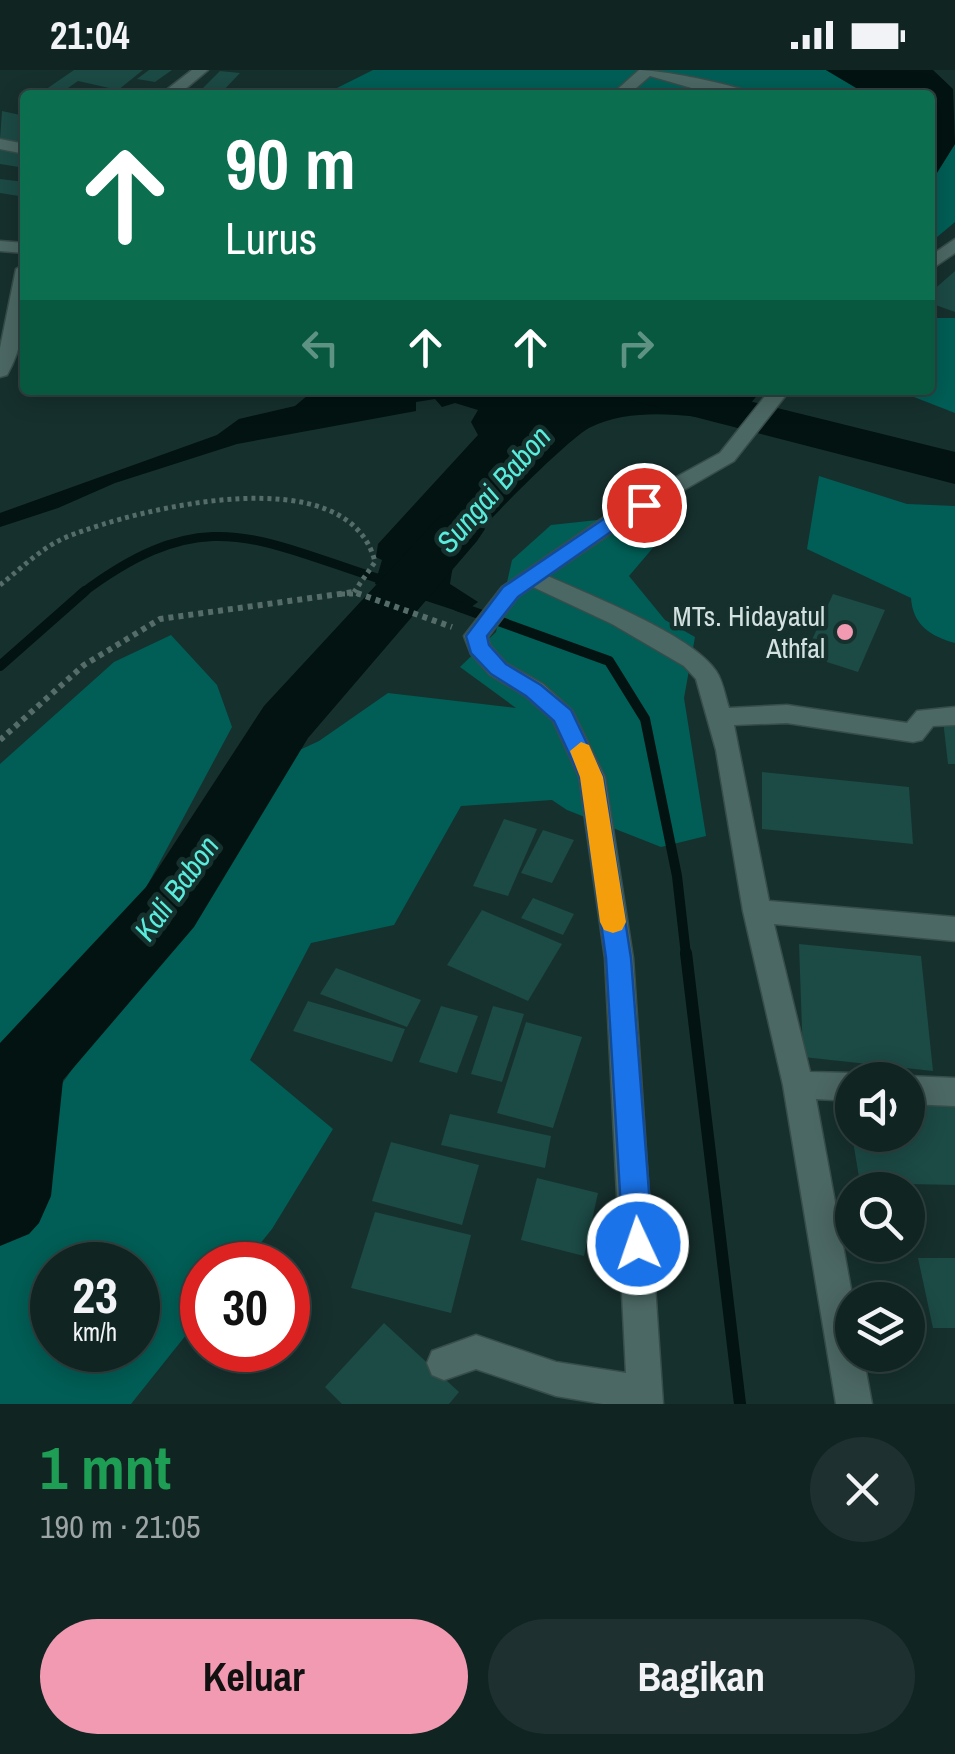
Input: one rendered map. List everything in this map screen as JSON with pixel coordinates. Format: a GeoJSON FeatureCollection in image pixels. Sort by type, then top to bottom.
{"type":"FeatureCollection","features":[{"type":"Feature","properties":{"kind":"street"},"geometry":{"type":"LineString","coordinates":[[175,90],[201,70]]}},
{"type":"Feature","properties":{"kind":"street"},"geometry":{"type":"LineString","coordinates":[[625,90],[648,72],[704,90]]}},
{"type":"Feature","properties":{"kind":"street"},"geometry":{"type":"LineString","coordinates":[[935,261],[955,244]]}},
{"type":"Feature","properties":{"kind":"street"},"geometry":{"type":"LineString","coordinates":[[0,371],[8,355],[20,294]]}},
{"type":"Feature","properties":{"kind":"street"},"geometry":{"type":"LineString","coordinates":[[444,1363],[476,1352],[556,1379],[645,1399],[618,958],[592,777],[563,716],[534,690],[498,669],[479,648],[470,628],[499,602],[615,520],[709,470],[739,446],[776,395]]}},
{"type":"Feature","properties":{"kind":"street"},"geometry":{"type":"LineString","coordinates":[[534,579],[620,618],[692,660],[706,676],[720,716],[758,911],[798,1085],[854,1404]]}},
{"type":"Feature","properties":{"kind":"street"},"geometry":{"type":"LineString","coordinates":[[720,716],[787,714],[913,733],[926,718],[955,716]]}},
{"type":"Feature","properties":{"kind":"street"},"geometry":{"type":"LineString","coordinates":[[758,911],[955,929]]}},
{"type":"Feature","properties":{"kind":"street"},"geometry":{"type":"LineString","coordinates":[[798,1085],[835,1087]]}},
{"type":"Feature","properties":{"kind":"street"},"geometry":{"type":"LineString","coordinates":[[925,1091],[955,1092]]}},
{"type":"Feature","properties":{"kind":"path"},"geometry":{"type":"LineString","coordinates":[[0,586],[66,537],[209,501],[268,496],[339,512],[369,540],[375,562],[356,589]]}},
{"type":"Feature","properties":{"kind":"path"},"geometry":{"type":"LineString","coordinates":[[0,740],[84,666],[160,619],[356,589],[366,596],[470,628]]}},
{"type":"Feature","properties":{"kind":"green space"},"geometry":{"type":"Polygon","coordinates":[[[373,70],[826,70],[860,90],[333,90],[373,70]]]}},
{"type":"Feature","properties":{"kind":"green space"},"geometry":{"type":"Polygon","coordinates":[[[955,144],[955,222],[935,239],[935,174],[955,144]]]}},
{"type":"Feature","properties":{"kind":"green space"},"geometry":{"type":"Polygon","coordinates":[[[935,318],[955,318],[955,413],[909,395],[935,395],[935,318]]]}},
{"type":"Feature","properties":{"kind":"green space"},"geometry":{"type":"Polygon","coordinates":[[[819,476],[907,504],[955,506],[955,643],[924,628],[915,615],[911,598],[807,549],[819,476]]]}},
{"type":"Feature","properties":{"kind":"green space"},"geometry":{"type":"Polygon","coordinates":[[[644,515],[668,530],[629,576],[665,620],[695,637],[684,698],[706,836],[661,847],[567,810],[552,800],[461,806],[394,925],[311,943],[250,1060],[333,1129],[272,1229],[262,1242],[180,1242],[180,1343],[160,1368],[160,1242],[30,1242],[30,1372],[157,1372],[131,1404],[0,1404],[0,1238],[39,1199],[40,1115],[152,956],[186,916],[265,766],[319,741],[388,693],[516,708],[460,667],[496,632],[512,560],[551,525],[644,515]]]}},
{"type":"Feature","properties":{"kind":"green space"},"geometry":{"type":"Polygon","coordinates":[[[171,635],[217,685],[232,727],[141,897],[4,1048],[0,1064],[0,764],[114,662],[171,635]]]}},
{"type":"Feature","properties":{"kind":"water"},"geometry":{"type":"Polygon","coordinates":[[[826,70],[933,70],[953,89],[955,144],[935,176],[935,90],[860,90],[826,70]]]}},
{"type":"Feature","properties":{"kind":"water","name":"Sungai Babon"},"geometry":{"type":"Polygon","coordinates":[[[308,395],[758,395],[735,421],[643,415],[607,421],[580,435],[541,468],[455,562],[450,584],[478,602],[463,613],[375,584],[382,560],[376,557],[378,544],[478,435],[471,422],[478,410],[455,403],[442,407],[435,399],[416,402],[416,411],[237,444],[115,483],[0,527],[0,513],[217,435],[239,419],[295,406],[308,395]]]}},
{"type":"Feature","properties":{"kind":"building"},"geometry":{"type":"Polygon","coordinates":[[[74,70],[143,70],[118,90],[78,81],[65,90],[45,90],[74,70]]]}},
{"type":"Feature","properties":{"kind":"building"},"geometry":{"type":"Polygon","coordinates":[[[149,70],[172,70],[155,82],[137,79],[149,70]]]}},
{"type":"Feature","properties":{"kind":"building"},"geometry":{"type":"Polygon","coordinates":[[[220,71],[240,73],[224,90],[201,90],[220,71]]]}},
{"type":"Feature","properties":{"kind":"building"},"geometry":{"type":"Polygon","coordinates":[[[2,111],[20,115],[20,144],[0,139],[2,111]]]}},
{"type":"Feature","properties":{"kind":"building"},"geometry":{"type":"Polygon","coordinates":[[[0,150],[20,153],[20,167],[0,164],[0,150]]]}},
{"type":"Feature","properties":{"kind":"building"},"geometry":{"type":"Polygon","coordinates":[[[0,179],[20,181],[20,196],[0,193],[0,179]]]}},
{"type":"Feature","properties":{"kind":"building"},"geometry":{"type":"Polygon","coordinates":[[[955,271],[955,312],[935,305],[935,289],[955,271]]]}},
{"type":"Feature","properties":{"kind":"building","name":"MTs. Hidayatul Athfal"},"geometry":{"type":"Polygon","coordinates":[[[833,594],[885,610],[858,672],[805,655],[833,594]]]}},
{"type":"Feature","properties":{"kind":"building"},"geometry":{"type":"Polygon","coordinates":[[[943,720],[955,721],[955,764],[948,764],[943,720]]]}},
{"type":"Feature","properties":{"kind":"building"},"geometry":{"type":"Polygon","coordinates":[[[762,772],[909,787],[913,844],[762,829],[762,772]]]}},
{"type":"Feature","properties":{"kind":"building"},"geometry":{"type":"Polygon","coordinates":[[[504,819],[537,829],[508,896],[473,886],[504,819]]]}},
{"type":"Feature","properties":{"kind":"building"},"geometry":{"type":"Polygon","coordinates":[[[543,830],[574,840],[552,883],[521,873],[543,830]]]}},
{"type":"Feature","properties":{"kind":"building"},"geometry":{"type":"Polygon","coordinates":[[[533,898],[574,914],[563,935],[521,918],[533,898]]]}},
{"type":"Feature","properties":{"kind":"building"},"geometry":{"type":"Polygon","coordinates":[[[482,910],[562,944],[528,1001],[447,965],[482,910]]]}},
{"type":"Feature","properties":{"kind":"building"},"geometry":{"type":"Polygon","coordinates":[[[799,944],[921,956],[933,1071],[925,1070],[925,1062],[849,1062],[803,1057],[799,944]]]}},
{"type":"Feature","properties":{"kind":"building"},"geometry":{"type":"Polygon","coordinates":[[[336,968],[421,1000],[407,1027],[320,994],[336,968]]]}},
{"type":"Feature","properties":{"kind":"building"},"geometry":{"type":"Polygon","coordinates":[[[308,1001],[405,1029],[392,1062],[293,1031],[308,1001]]]}},
{"type":"Feature","properties":{"kind":"building"},"geometry":{"type":"Polygon","coordinates":[[[441,1006],[478,1016],[457,1073],[419,1062],[441,1006]]]}},
{"type":"Feature","properties":{"kind":"building"},"geometry":{"type":"Polygon","coordinates":[[[493,1006],[524,1014],[502,1082],[471,1074],[493,1006]]]}},
{"type":"Feature","properties":{"kind":"building"},"geometry":{"type":"Polygon","coordinates":[[[526,1022],[582,1037],[553,1128],[497,1113],[526,1022]]]}},
{"type":"Feature","properties":{"kind":"building"},"geometry":{"type":"Polygon","coordinates":[[[925,1101],[955,1102],[955,1185],[925,1184],[925,1172],[858,1172],[855,1152],[925,1152],[925,1101]]]}},
{"type":"Feature","properties":{"kind":"building"},"geometry":{"type":"Polygon","coordinates":[[[450,1114],[551,1136],[545,1168],[441,1145],[450,1114]]]}},
{"type":"Feature","properties":{"kind":"building"},"geometry":{"type":"Polygon","coordinates":[[[391,1142],[479,1165],[462,1225],[372,1201],[391,1142]]]}},
{"type":"Feature","properties":{"kind":"building"},"geometry":{"type":"Polygon","coordinates":[[[537,1178],[598,1193],[584,1256],[521,1240],[537,1178]]]}},
{"type":"Feature","properties":{"kind":"building"},"geometry":{"type":"Polygon","coordinates":[[[375,1212],[471,1235],[451,1313],[351,1288],[375,1212]]]}},
{"type":"Feature","properties":{"kind":"building"},"geometry":{"type":"Polygon","coordinates":[[[925,1258],[955,1258],[955,1328],[933,1328],[919,1262],[925,1262],[925,1258]]]}},
{"type":"Feature","properties":{"kind":"building"},"geometry":{"type":"Polygon","coordinates":[[[384,1323],[459,1392],[449,1404],[342,1404],[325,1387],[384,1323]]]}},
{"type":"Feature","properties":{"kind":"waterway"},"geometry":{"type":"LineString","coordinates":[[666,395],[955,468]]}},
{"type":"Feature","properties":{"kind":"waterway","name":"Kali Babon"},"geometry":{"type":"LineString","coordinates":[[0,1207],[11,1196],[27,1067],[170,907],[286,722],[458,529]]}},
{"type":"Feature","properties":{"kind":"waterway"},"geometry":{"type":"LineString","coordinates":[[83,592],[125,565],[163,547],[198,538],[232,537],[266,543],[389,582]]}},
{"type":"Feature","properties":{"kind":"waterway"},"geometry":{"type":"LineString","coordinates":[[0,666],[83,592]]}},
{"type":"Feature","properties":{"kind":"waterway"},"geometry":{"type":"LineString","coordinates":[[457,606],[609,661],[645,719],[677,876],[686,955]]}},
{"type":"Feature","properties":{"kind":"waterway"},"geometry":{"type":"LineString","coordinates":[[686,953],[740,1404]]}},
{"type":"Feature","properties":{"kind":"slow traffic"},"geometry":{"type":"LineString","coordinates":[[581,751],[592,777],[613,922]]}},
{"type":"Feature","properties":{"kind":"place","name":"MTs. Hidayatul Athfal"},"geometry":{"type":"Point","coordinates":[845,632]}},
{"type":"Feature","properties":{"kind":"route"},"geometry":{"type":"LineString","coordinates":[[638,1244],[618,958],[592,777],[563,716],[534,690],[498,669],[479,648],[476,636],[510,592],[615,520],[644,505]]}}]}
